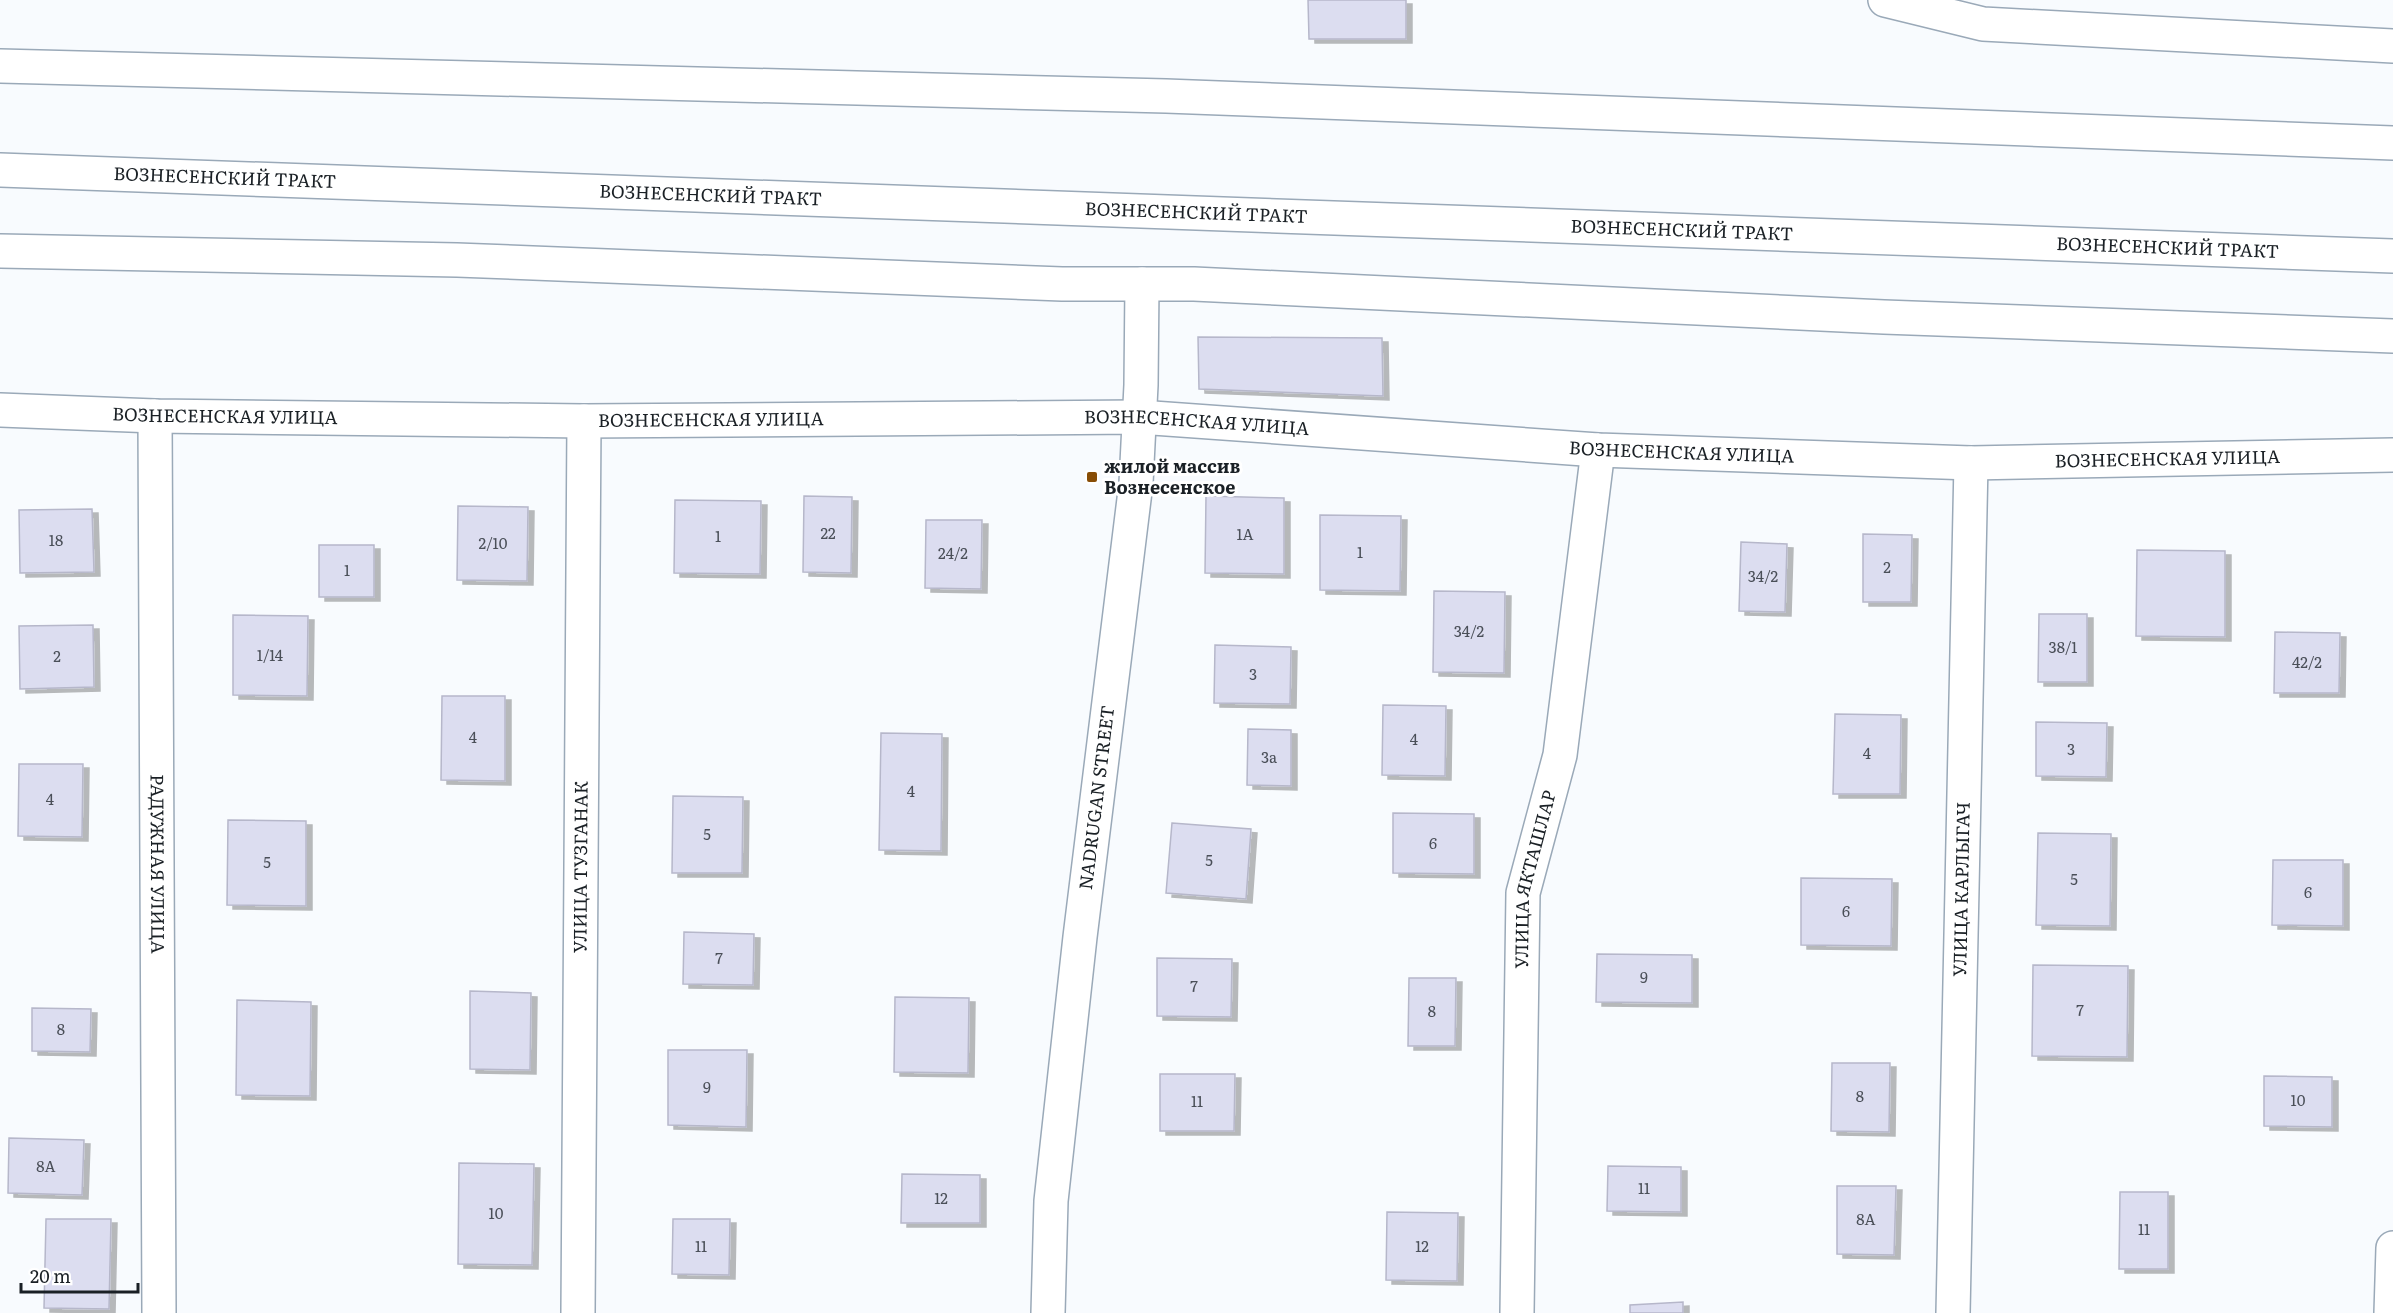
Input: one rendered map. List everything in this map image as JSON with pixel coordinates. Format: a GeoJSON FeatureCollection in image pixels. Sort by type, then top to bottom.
{"type":"FeatureCollection","features":[{"type":"Feature","properties":{"kind":"street"},"geometry":{"type":"LineString","coordinates":[[1885,0],[1983,24],[2393,46]]}},
{"type":"Feature","properties":{"kind":"street"},"geometry":{"type":"LineString","coordinates":[[0,66],[1166,96],[2393,143]]}},
{"type":"Feature","properties":{"kind":"street","name":"ВОЗНЕСЕНСКИЙ ТРАКТ"},"geometry":{"type":"LineString","coordinates":[[0,170],[2393,256]]}},
{"type":"Feature","properties":{"kind":"street"},"geometry":{"type":"LineString","coordinates":[[0,251],[457,260],[1062,284],[1194,284],[1884,317],[2393,336]]}},
{"type":"Feature","properties":{"kind":"street","name":"NADRUGAN STREET"},"geometry":{"type":"LineString","coordinates":[[1048,1313],[1052,1201],[1082,925],[1136,483],[1142,284]]}},
{"type":"Feature","properties":{"kind":"street","name":"ВОЗНЕСЕНСКАЯ УЛИЦА"},"geometry":{"type":"LineString","coordinates":[[0,410],[155,416],[584,421],[1139,417],[1598,450],[1971,463],[2393,454]]}},
{"type":"Feature","properties":{"kind":"street","name":"РАДУЖНАЯ УЛИЦА"},"geometry":{"type":"LineString","coordinates":[[155,416],[159,1313]]}},
{"type":"Feature","properties":{"kind":"street","name":"УЛИЦА ТУЗГАНАК"},"geometry":{"type":"LineString","coordinates":[[578,1313],[584,421]]}},
{"type":"Feature","properties":{"kind":"street","name":"УЛИЦА ЯКТАШЛАР"},"geometry":{"type":"LineString","coordinates":[[1517,1313],[1523,893],[1560,755],[1598,450]]}},
{"type":"Feature","properties":{"kind":"street","name":"УЛИЦА КАРЛЫГАЧ"},"geometry":{"type":"LineString","coordinates":[[1953,1313],[1971,463]]}},
{"type":"Feature","properties":{"kind":"street"},"geometry":{"type":"LineString","coordinates":[[2391,1313],[2393,1248]]}},
{"type":"Feature","properties":{"kind":"building"},"geometry":{"type":"Polygon","coordinates":[[[1308,0],[1406,0],[1406,39],[1309,39],[1308,0]]]}},
{"type":"Feature","properties":{"kind":"building"},"geometry":{"type":"Polygon","coordinates":[[[1198,337],[1382,338],[1383,396],[1199,389],[1198,337]]]}},
{"type":"Feature","properties":{"kind":"building"},"geometry":{"type":"Polygon","coordinates":[[[804,496],[852,497],[851,573],[803,572],[804,496]]]}},
{"type":"Feature","properties":{"kind":"building"},"geometry":{"type":"Polygon","coordinates":[[[1206,496],[1284,498],[1284,574],[1205,573],[1206,496]]]}},
{"type":"Feature","properties":{"kind":"building"},"geometry":{"type":"Polygon","coordinates":[[[675,500],[761,501],[760,574],[674,573],[675,500]]]}},
{"type":"Feature","properties":{"kind":"building"},"geometry":{"type":"Polygon","coordinates":[[[458,506],[528,507],[527,581],[457,580],[458,506]]]}},
{"type":"Feature","properties":{"kind":"building"},"geometry":{"type":"Polygon","coordinates":[[[92,509],[94,572],[20,573],[19,510],[92,509]]]}},
{"type":"Feature","properties":{"kind":"building"},"geometry":{"type":"Polygon","coordinates":[[[1320,515],[1401,516],[1400,591],[1320,590],[1320,515]]]}},
{"type":"Feature","properties":{"kind":"building"},"geometry":{"type":"Polygon","coordinates":[[[926,520],[982,520],[981,589],[925,588],[926,520]]]}},
{"type":"Feature","properties":{"kind":"building"},"geometry":{"type":"Polygon","coordinates":[[[1863,534],[1912,535],[1911,602],[1863,602],[1863,534]]]}},
{"type":"Feature","properties":{"kind":"building"},"geometry":{"type":"Polygon","coordinates":[[[1741,542],[1787,544],[1785,612],[1739,611],[1741,542]]]}},
{"type":"Feature","properties":{"kind":"building"},"geometry":{"type":"Polygon","coordinates":[[[319,545],[374,545],[374,597],[319,597],[319,545]]]}},
{"type":"Feature","properties":{"kind":"building"},"geometry":{"type":"Polygon","coordinates":[[[2137,550],[2225,551],[2225,637],[2136,636],[2137,550]]]}},
{"type":"Feature","properties":{"kind":"building"},"geometry":{"type":"Polygon","coordinates":[[[1434,591],[1505,592],[1504,673],[1433,672],[1434,591]]]}},
{"type":"Feature","properties":{"kind":"building"},"geometry":{"type":"Polygon","coordinates":[[[2039,614],[2087,614],[2087,682],[2038,682],[2039,614]]]}},
{"type":"Feature","properties":{"kind":"building"},"geometry":{"type":"Polygon","coordinates":[[[233,615],[308,616],[307,696],[233,695],[233,615]]]}},
{"type":"Feature","properties":{"kind":"building"},"geometry":{"type":"Polygon","coordinates":[[[93,625],[94,687],[20,689],[19,626],[93,625]]]}},
{"type":"Feature","properties":{"kind":"building"},"geometry":{"type":"Polygon","coordinates":[[[2275,632],[2340,633],[2339,693],[2274,693],[2275,632]]]}},
{"type":"Feature","properties":{"kind":"building"},"geometry":{"type":"Polygon","coordinates":[[[1215,645],[1291,647],[1290,704],[1214,703],[1215,645]]]}},
{"type":"Feature","properties":{"kind":"building"},"geometry":{"type":"Polygon","coordinates":[[[442,696],[505,696],[505,781],[441,780],[442,696]]]}},
{"type":"Feature","properties":{"kind":"building"},"geometry":{"type":"Polygon","coordinates":[[[1383,705],[1446,706],[1445,776],[1382,775],[1383,705]]]}},
{"type":"Feature","properties":{"kind":"building"},"geometry":{"type":"Polygon","coordinates":[[[1835,714],[1901,715],[1900,794],[1833,794],[1835,714]]]}},
{"type":"Feature","properties":{"kind":"building"},"geometry":{"type":"Polygon","coordinates":[[[2036,722],[2107,723],[2106,777],[2036,776],[2036,722]]]}},
{"type":"Feature","properties":{"kind":"building"},"geometry":{"type":"Polygon","coordinates":[[[1248,729],[1291,730],[1291,786],[1247,785],[1248,729]]]}},
{"type":"Feature","properties":{"kind":"building"},"geometry":{"type":"Polygon","coordinates":[[[881,733],[942,734],[941,851],[879,850],[881,733]]]}},
{"type":"Feature","properties":{"kind":"building"},"geometry":{"type":"Polygon","coordinates":[[[19,764],[83,764],[82,837],[18,836],[19,764]]]}},
{"type":"Feature","properties":{"kind":"building"},"geometry":{"type":"Polygon","coordinates":[[[673,796],[743,797],[742,873],[672,873],[673,796]]]}},
{"type":"Feature","properties":{"kind":"building"},"geometry":{"type":"Polygon","coordinates":[[[1393,813],[1474,814],[1474,874],[1393,873],[1393,813]]]}},
{"type":"Feature","properties":{"kind":"building"},"geometry":{"type":"Polygon","coordinates":[[[228,820],[306,821],[306,906],[227,905],[228,820]]]}},
{"type":"Feature","properties":{"kind":"building"},"geometry":{"type":"Polygon","coordinates":[[[1172,823],[1251,829],[1246,899],[1166,893],[1172,823]]]}},
{"type":"Feature","properties":{"kind":"building"},"geometry":{"type":"Polygon","coordinates":[[[2038,833],[2111,834],[2110,926],[2036,925],[2038,833]]]}},
{"type":"Feature","properties":{"kind":"building"},"geometry":{"type":"Polygon","coordinates":[[[2273,860],[2343,860],[2343,926],[2272,925],[2273,860]]]}},
{"type":"Feature","properties":{"kind":"building"},"geometry":{"type":"Polygon","coordinates":[[[1801,878],[1892,879],[1891,946],[1801,945],[1801,878]]]}},
{"type":"Feature","properties":{"kind":"building"},"geometry":{"type":"Polygon","coordinates":[[[684,932],[754,934],[753,985],[683,984],[684,932]]]}},
{"type":"Feature","properties":{"kind":"building"},"geometry":{"type":"Polygon","coordinates":[[[1597,954],[1692,955],[1692,1003],[1596,1002],[1597,954]]]}},
{"type":"Feature","properties":{"kind":"building"},"geometry":{"type":"Polygon","coordinates":[[[1157,958],[1232,959],[1231,1017],[1157,1016],[1157,958]]]}},
{"type":"Feature","properties":{"kind":"building"},"geometry":{"type":"Polygon","coordinates":[[[2033,965],[2128,966],[2127,1057],[2032,1056],[2033,965]]]}},
{"type":"Feature","properties":{"kind":"building"},"geometry":{"type":"Polygon","coordinates":[[[1409,978],[1456,978],[1455,1046],[1408,1046],[1409,978]]]}},
{"type":"Feature","properties":{"kind":"building"},"geometry":{"type":"Polygon","coordinates":[[[470,991],[531,993],[530,1070],[470,1069],[470,991]]]}},
{"type":"Feature","properties":{"kind":"building"},"geometry":{"type":"Polygon","coordinates":[[[895,997],[969,998],[968,1073],[894,1072],[895,997]]]}},
{"type":"Feature","properties":{"kind":"building"},"geometry":{"type":"Polygon","coordinates":[[[237,1000],[311,1002],[310,1096],[236,1095],[237,1000]]]}},
{"type":"Feature","properties":{"kind":"building"},"geometry":{"type":"Polygon","coordinates":[[[32,1008],[91,1009],[90,1052],[32,1051],[32,1008]]]}},
{"type":"Feature","properties":{"kind":"building"},"geometry":{"type":"Polygon","coordinates":[[[668,1050],[747,1050],[746,1127],[668,1125],[668,1050]]]}},
{"type":"Feature","properties":{"kind":"building"},"geometry":{"type":"Polygon","coordinates":[[[1832,1063],[1890,1063],[1889,1132],[1831,1131],[1832,1063]]]}},
{"type":"Feature","properties":{"kind":"building"},"geometry":{"type":"Polygon","coordinates":[[[1160,1074],[1235,1074],[1234,1131],[1160,1131],[1160,1074]]]}},
{"type":"Feature","properties":{"kind":"building"},"geometry":{"type":"Polygon","coordinates":[[[2264,1076],[2332,1077],[2332,1127],[2264,1126],[2264,1076]]]}},
{"type":"Feature","properties":{"kind":"building"},"geometry":{"type":"Polygon","coordinates":[[[9,1138],[84,1140],[82,1195],[8,1193],[9,1138]]]}},
{"type":"Feature","properties":{"kind":"building"},"geometry":{"type":"Polygon","coordinates":[[[459,1163],[534,1164],[532,1265],[458,1264],[459,1163]]]}},
{"type":"Feature","properties":{"kind":"building"},"geometry":{"type":"Polygon","coordinates":[[[1608,1166],[1681,1167],[1681,1212],[1607,1211],[1608,1166]]]}},
{"type":"Feature","properties":{"kind":"building"},"geometry":{"type":"Polygon","coordinates":[[[902,1174],[980,1175],[980,1223],[901,1223],[902,1174]]]}},
{"type":"Feature","properties":{"kind":"building"},"geometry":{"type":"Polygon","coordinates":[[[1837,1186],[1896,1186],[1894,1255],[1837,1254],[1837,1186]]]}},
{"type":"Feature","properties":{"kind":"building"},"geometry":{"type":"Polygon","coordinates":[[[2120,1192],[2168,1192],[2168,1269],[2119,1269],[2120,1192]]]}},
{"type":"Feature","properties":{"kind":"building"},"geometry":{"type":"Polygon","coordinates":[[[1387,1212],[1458,1213],[1457,1281],[1386,1280],[1387,1212]]]}},
{"type":"Feature","properties":{"kind":"building"},"geometry":{"type":"Polygon","coordinates":[[[46,1219],[111,1219],[109,1309],[44,1308],[46,1219]]]}},
{"type":"Feature","properties":{"kind":"building"},"geometry":{"type":"Polygon","coordinates":[[[673,1219],[730,1219],[729,1275],[672,1274],[673,1219]]]}},
{"type":"Feature","properties":{"kind":"building"},"geometry":{"type":"Polygon","coordinates":[[[1683,1302],[1683,1313],[1630,1313],[1630,1305],[1683,1302]]]}},
{"type":"Feature","properties":{"kind":"place","name":"жилой массив Вознесенское"},"geometry":{"type":"Point","coordinates":[1092,477]}}]}
